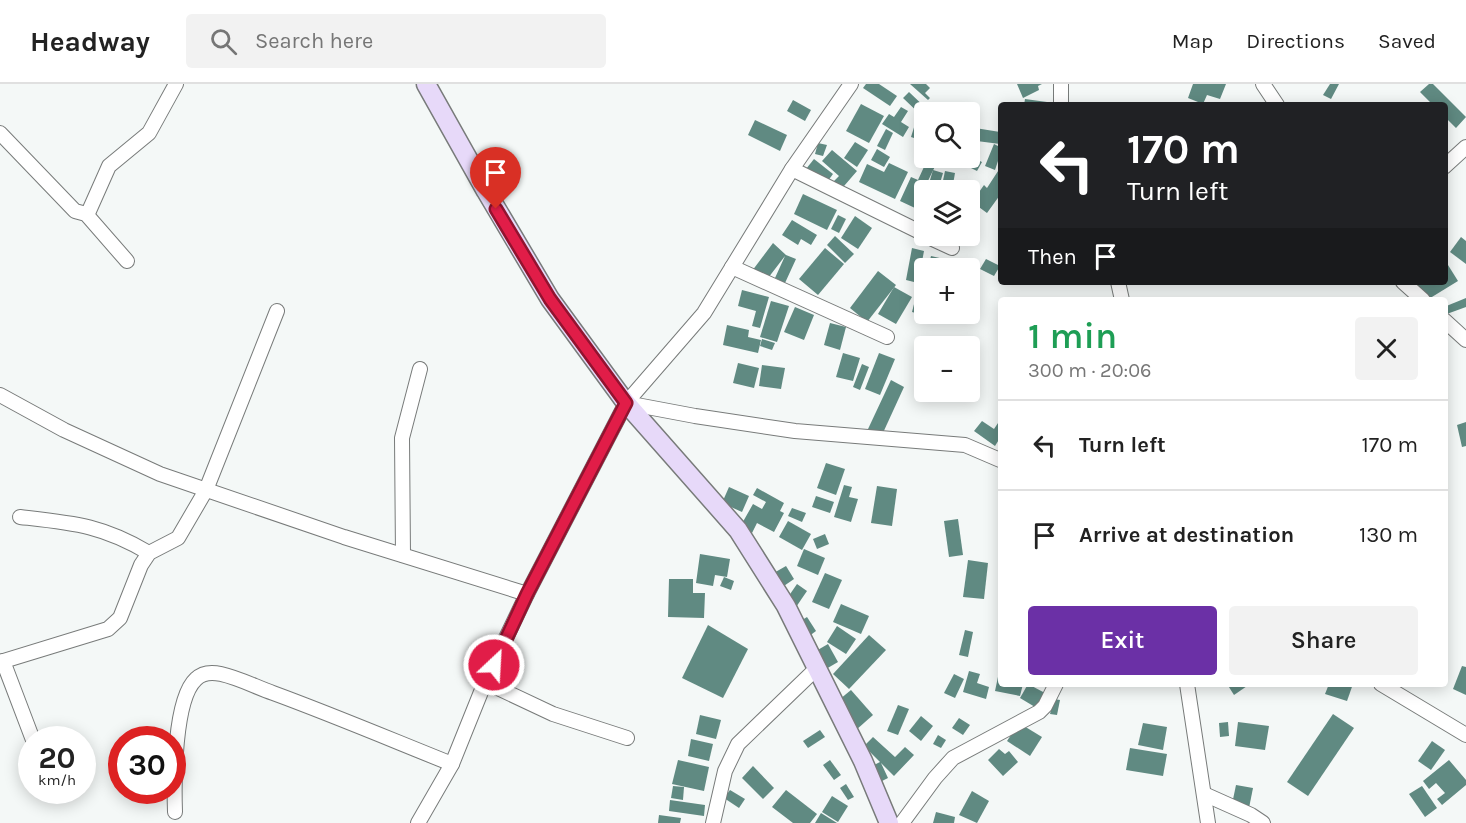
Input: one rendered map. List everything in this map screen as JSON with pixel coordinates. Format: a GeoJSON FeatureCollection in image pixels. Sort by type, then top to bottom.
{"type":"FeatureCollection","features":[{"type":"Feature","properties":{"kind":"street"},"geometry":{"type":"LineString","coordinates":[[86,214],[109,166],[148,134],[176,84]]}},
{"type":"Feature","properties":{"kind":"street"},"geometry":{"type":"LineString","coordinates":[[426,84],[550,299],[626,403],[738,530],[786,606],[863,761],[889,823]]}},
{"type":"Feature","properties":{"kind":"street"},"geometry":{"type":"LineString","coordinates":[[418,823],[452,764],[485,682],[527,594],[626,403],[704,313],[792,169],[850,84]]}},
{"type":"Feature","properties":{"kind":"street"},"geometry":{"type":"LineString","coordinates":[[1061,84],[1061,102]]}},
{"type":"Feature","properties":{"kind":"street"},"geometry":{"type":"LineString","coordinates":[[1263,84],[1274,102]]}},
{"type":"Feature","properties":{"kind":"street"},"geometry":{"type":"LineString","coordinates":[[0,133],[75,211],[86,214],[127,261]]}},
{"type":"Feature","properties":{"kind":"street"},"geometry":{"type":"LineString","coordinates":[[1448,163],[1466,147]]}},
{"type":"Feature","properties":{"kind":"street"},"geometry":{"type":"LineString","coordinates":[[792,169],[914,230]]}},
{"type":"Feature","properties":{"kind":"street"},"geometry":{"type":"LineString","coordinates":[[948,246],[952,248]]}},
{"type":"Feature","properties":{"kind":"street"},"geometry":{"type":"LineString","coordinates":[[732,267],[887,337]]}},
{"type":"Feature","properties":{"kind":"street"},"geometry":{"type":"LineString","coordinates":[[1406,285],[1420,297]]}},
{"type":"Feature","properties":{"kind":"street"},"geometry":{"type":"LineString","coordinates":[[27,726],[2,662],[108,629],[120,618],[141,566],[149,553],[178,538],[206,490],[277,311]]}},
{"type":"Feature","properties":{"kind":"street"},"geometry":{"type":"LineString","coordinates":[[1448,324],[1466,340]]}},
{"type":"Feature","properties":{"kind":"street"},"geometry":{"type":"LineString","coordinates":[[403,555],[402,438],[420,369]]}},
{"type":"Feature","properties":{"kind":"street"},"geometry":{"type":"LineString","coordinates":[[0,395],[64,430],[160,474],[527,594]]}},
{"type":"Feature","properties":{"kind":"street"},"geometry":{"type":"LineString","coordinates":[[626,403],[795,431],[965,445],[998,459]]}},
{"type":"Feature","properties":{"kind":"street"},"geometry":{"type":"LineString","coordinates":[[20,517],[96,528],[124,538],[149,553]]}},
{"type":"Feature","properties":{"kind":"street"},"geometry":{"type":"LineString","coordinates":[[713,823],[724,771],[738,744],[818,667]]}},
{"type":"Feature","properties":{"kind":"street"},"geometry":{"type":"LineString","coordinates":[[175,812],[177,742],[186,692],[196,678],[206,672],[222,674],[452,764]]}},
{"type":"Feature","properties":{"kind":"street"},"geometry":{"type":"LineString","coordinates":[[485,682],[553,714],[627,738]]}},
{"type":"Feature","properties":{"kind":"street"},"geometry":{"type":"LineString","coordinates":[[902,823],[935,778],[953,758],[1039,712],[1045,706],[1054,687]]}},
{"type":"Feature","properties":{"kind":"street"},"geometry":{"type":"LineString","coordinates":[[1187,687],[1208,823]]}},
{"type":"Feature","properties":{"kind":"street"},"geometry":{"type":"LineString","coordinates":[[1386,687],[1466,735]]}},
{"type":"Feature","properties":{"kind":"street"},"geometry":{"type":"LineString","coordinates":[[1204,794],[1251,815],[1263,823]]}},
{"type":"Feature","properties":{"kind":"building"},"geometry":{"type":"Polygon","coordinates":[[[866,84],[879,84],[897,96],[890,106],[863,88],[866,84]]]}},
{"type":"Feature","properties":{"kind":"building"},"geometry":{"type":"Polygon","coordinates":[[[910,84],[926,84],[930,88],[925,93],[930,98],[928,100],[910,84]]]}},
{"type":"Feature","properties":{"kind":"building"},"geometry":{"type":"Polygon","coordinates":[[[1017,84],[1042,84],[1038,86],[1039,90],[1023,98],[1017,84]]]}},
{"type":"Feature","properties":{"kind":"building"},"geometry":{"type":"Polygon","coordinates":[[[1193,84],[1226,84],[1220,99],[1207,95],[1204,102],[1198,102],[1188,98],[1193,84]]]}},
{"type":"Feature","properties":{"kind":"building"},"geometry":{"type":"Polygon","coordinates":[[[1330,84],[1339,84],[1331,99],[1323,95],[1330,84]]]}},
{"type":"Feature","properties":{"kind":"building"},"geometry":{"type":"Polygon","coordinates":[[[1429,84],[1433,84],[1466,117],[1456,128],[1448,120],[1448,102],[1430,102],[1420,92],[1429,84]]]}},
{"type":"Feature","properties":{"kind":"building"},"geometry":{"type":"Polygon","coordinates":[[[909,92],[920,102],[914,102],[914,108],[903,98],[909,92]]]}},
{"type":"Feature","properties":{"kind":"building"},"geometry":{"type":"Polygon","coordinates":[[[1025,99],[1047,102],[1024,102],[1025,99]]]}},
{"type":"Feature","properties":{"kind":"building"},"geometry":{"type":"Polygon","coordinates":[[[793,100],[811,110],[805,121],[787,111],[793,100]]]}},
{"type":"Feature","properties":{"kind":"building"},"geometry":{"type":"Polygon","coordinates":[[[861,104],[884,116],[869,143],[846,131],[861,104]]]}},
{"type":"Feature","properties":{"kind":"building"},"geometry":{"type":"Polygon","coordinates":[[[901,107],[908,111],[901,122],[909,127],[903,137],[882,124],[889,114],[894,117],[901,107]]]}},
{"type":"Feature","properties":{"kind":"building"},"geometry":{"type":"Polygon","coordinates":[[[755,120],[787,135],[780,151],[748,135],[755,120]]]}},
{"type":"Feature","properties":{"kind":"building"},"geometry":{"type":"Polygon","coordinates":[[[886,129],[893,133],[885,150],[877,146],[886,129]]]}},
{"type":"Feature","properties":{"kind":"building"},"geometry":{"type":"Polygon","coordinates":[[[980,129],[998,132],[998,144],[980,141],[980,129]]]}},
{"type":"Feature","properties":{"kind":"building"},"geometry":{"type":"Polygon","coordinates":[[[855,142],[868,150],[857,167],[844,158],[855,142]]]}},
{"type":"Feature","properties":{"kind":"building"},"geometry":{"type":"Polygon","coordinates":[[[818,143],[827,145],[823,156],[815,154],[818,143]]]}},
{"type":"Feature","properties":{"kind":"building"},"geometry":{"type":"Polygon","coordinates":[[[994,144],[998,146],[998,161],[995,170],[985,166],[994,144]]]}},
{"type":"Feature","properties":{"kind":"building"},"geometry":{"type":"Polygon","coordinates":[[[877,149],[890,157],[884,167],[871,160],[877,149]]]}},
{"type":"Feature","properties":{"kind":"building"},"geometry":{"type":"Polygon","coordinates":[[[832,150],[857,171],[838,193],[829,186],[839,176],[822,161],[832,150]]]}},
{"type":"Feature","properties":{"kind":"building"},"geometry":{"type":"Polygon","coordinates":[[[814,159],[833,174],[825,185],[806,169],[814,159]]]}},
{"type":"Feature","properties":{"kind":"building"},"geometry":{"type":"Polygon","coordinates":[[[889,163],[908,172],[895,199],[859,182],[867,164],[884,172],[889,163]]]}},
{"type":"Feature","properties":{"kind":"building"},"geometry":{"type":"Polygon","coordinates":[[[923,168],[934,168],[928,180],[918,180],[923,168]]]}},
{"type":"Feature","properties":{"kind":"building"},"geometry":{"type":"Polygon","coordinates":[[[933,170],[943,173],[941,180],[930,180],[933,170]]]}},
{"type":"Feature","properties":{"kind":"building"},"geometry":{"type":"Polygon","coordinates":[[[945,171],[955,173],[954,180],[943,180],[945,171]]]}},
{"type":"Feature","properties":{"kind":"building"},"geometry":{"type":"Polygon","coordinates":[[[998,171],[998,198],[987,213],[980,208],[980,191],[984,185],[987,188],[998,171]]]}},
{"type":"Feature","properties":{"kind":"building"},"geometry":{"type":"Polygon","coordinates":[[[911,177],[918,180],[914,180],[914,208],[900,201],[911,177]]]}},
{"type":"Feature","properties":{"kind":"building"},"geometry":{"type":"Polygon","coordinates":[[[803,194],[837,210],[827,230],[794,214],[803,194]]]}},
{"type":"Feature","properties":{"kind":"building"},"geometry":{"type":"Polygon","coordinates":[[[838,215],[846,219],[839,233],[831,229],[838,215]]]}},
{"type":"Feature","properties":{"kind":"building"},"geometry":{"type":"Polygon","coordinates":[[[855,216],[872,228],[858,249],[841,238],[855,216]]]}},
{"type":"Feature","properties":{"kind":"building"},"geometry":{"type":"Polygon","coordinates":[[[792,220],[817,235],[811,245],[801,239],[798,245],[782,235],[792,220]]]}},
{"type":"Feature","properties":{"kind":"building"},"geometry":{"type":"Polygon","coordinates":[[[835,236],[854,254],[845,263],[827,245],[835,236]]]}},
{"type":"Feature","properties":{"kind":"building"},"geometry":{"type":"Polygon","coordinates":[[[1461,237],[1466,241],[1466,264],[1450,252],[1461,237]]]}},
{"type":"Feature","properties":{"kind":"building"},"geometry":{"type":"Polygon","coordinates":[[[773,243],[786,255],[796,259],[785,283],[775,278],[785,256],[765,282],[752,271],[773,243]]]}},
{"type":"Feature","properties":{"kind":"building"},"geometry":{"type":"Polygon","coordinates":[[[825,248],[844,264],[818,295],[799,279],[825,248]]]}},
{"type":"Feature","properties":{"kind":"building"},"geometry":{"type":"Polygon","coordinates":[[[912,248],[924,251],[923,258],[914,258],[914,282],[906,280],[912,248]]]}},
{"type":"Feature","properties":{"kind":"building"},"geometry":{"type":"Polygon","coordinates":[[[986,259],[998,265],[994,276],[980,269],[986,259]]]}},
{"type":"Feature","properties":{"kind":"building"},"geometry":{"type":"Polygon","coordinates":[[[1448,265],[1458,281],[1432,297],[1425,297],[1415,285],[1448,285],[1448,265]]]}},
{"type":"Feature","properties":{"kind":"building"},"geometry":{"type":"Polygon","coordinates":[[[878,271],[896,285],[867,322],[850,308],[878,271]]]}},
{"type":"Feature","properties":{"kind":"building"},"geometry":{"type":"Polygon","coordinates":[[[894,287],[912,297],[896,324],[878,314],[894,287]]]}},
{"type":"Feature","properties":{"kind":"building"},"geometry":{"type":"Polygon","coordinates":[[[742,290],[769,297],[760,328],[752,326],[756,311],[738,306],[742,290]]]}},
{"type":"Feature","properties":{"kind":"building"},"geometry":{"type":"Polygon","coordinates":[[[1466,298],[1466,307],[1448,314],[1448,305],[1466,298]]]}},
{"type":"Feature","properties":{"kind":"building"},"geometry":{"type":"Polygon","coordinates":[[[771,301],[789,306],[777,342],[760,337],[771,301]]]}},
{"type":"Feature","properties":{"kind":"building"},"geometry":{"type":"Polygon","coordinates":[[[795,307],[814,315],[804,340],[784,332],[795,307]]]}},
{"type":"Feature","properties":{"kind":"building"},"geometry":{"type":"Polygon","coordinates":[[[830,323],[846,327],[840,350],[824,345],[830,323]]]}},
{"type":"Feature","properties":{"kind":"building"},"geometry":{"type":"Polygon","coordinates":[[[727,325],[749,330],[748,337],[761,340],[758,353],[723,345],[727,325]]]}},
{"type":"Feature","properties":{"kind":"building"},"geometry":{"type":"Polygon","coordinates":[[[762,339],[775,343],[772,350],[760,346],[762,339]]]}},
{"type":"Feature","properties":{"kind":"building"},"geometry":{"type":"Polygon","coordinates":[[[843,353],[860,358],[853,381],[836,377],[843,353]]]}},
{"type":"Feature","properties":{"kind":"building"},"geometry":{"type":"Polygon","coordinates":[[[879,353],[895,359],[880,395],[865,389],[879,353]]]}},
{"type":"Feature","properties":{"kind":"building"},"geometry":{"type":"Polygon","coordinates":[[[738,363],[759,368],[754,388],[733,383],[738,363]]]}},
{"type":"Feature","properties":{"kind":"building"},"geometry":{"type":"Polygon","coordinates":[[[862,364],[869,367],[860,390],[853,387],[862,364]]]}},
{"type":"Feature","properties":{"kind":"building"},"geometry":{"type":"Polygon","coordinates":[[[762,365],[785,368],[781,389],[759,386],[762,365]]]}},
{"type":"Feature","properties":{"kind":"building"},"geometry":{"type":"Polygon","coordinates":[[[891,380],[904,387],[882,435],[868,429],[891,380]]]}},
{"type":"Feature","properties":{"kind":"building"},"geometry":{"type":"Polygon","coordinates":[[[982,421],[994,429],[998,423],[998,441],[995,446],[974,431],[982,421]]]}},
{"type":"Feature","properties":{"kind":"building"},"geometry":{"type":"Polygon","coordinates":[[[1466,422],[1466,446],[1462,447],[1457,425],[1466,422]]]}},
{"type":"Feature","properties":{"kind":"building"},"geometry":{"type":"Polygon","coordinates":[[[826,463],[845,469],[836,495],[817,488],[826,463]]]}},
{"type":"Feature","properties":{"kind":"building"},"geometry":{"type":"Polygon","coordinates":[[[844,485],[852,487],[849,497],[858,499],[851,522],[834,517],[844,485]]]}},
{"type":"Feature","properties":{"kind":"building"},"geometry":{"type":"Polygon","coordinates":[[[877,486],[897,489],[892,526],[871,523],[877,486]]]}},
{"type":"Feature","properties":{"kind":"building"},"geometry":{"type":"Polygon","coordinates":[[[729,487],[749,496],[742,512],[722,503],[729,487]]]}},
{"type":"Feature","properties":{"kind":"building"},"geometry":{"type":"Polygon","coordinates":[[[757,488],[784,503],[780,511],[784,513],[774,532],[757,523],[752,533],[740,527],[753,504],[762,509],[766,502],[753,495],[757,488]]]}},
{"type":"Feature","properties":{"kind":"building"},"geometry":{"type":"Polygon","coordinates":[[[816,496],[834,502],[830,513],[812,507],[816,496]]]}},
{"type":"Feature","properties":{"kind":"building"},"geometry":{"type":"Polygon","coordinates":[[[792,508],[806,513],[802,522],[788,516],[792,508]]]}},
{"type":"Feature","properties":{"kind":"building"},"geometry":{"type":"Polygon","coordinates":[[[958,519],[963,555],[949,557],[944,521],[958,519]]]}},
{"type":"Feature","properties":{"kind":"building"},"geometry":{"type":"Polygon","coordinates":[[[788,521],[811,534],[802,550],[779,537],[788,521]]]}},
{"type":"Feature","properties":{"kind":"building"},"geometry":{"type":"Polygon","coordinates":[[[825,534],[829,544],[817,549],[813,539],[825,534]]]}},
{"type":"Feature","properties":{"kind":"building"},"geometry":{"type":"Polygon","coordinates":[[[804,549],[825,558],[818,575],[797,566],[804,549]]]}},
{"type":"Feature","properties":{"kind":"building"},"geometry":{"type":"Polygon","coordinates":[[[700,554],[730,559],[727,577],[715,575],[713,586],[696,583],[700,554]]]}},
{"type":"Feature","properties":{"kind":"building"},"geometry":{"type":"Polygon","coordinates":[[[968,560],[988,563],[984,599],[963,597],[968,560]]]}},
{"type":"Feature","properties":{"kind":"building"},"geometry":{"type":"Polygon","coordinates":[[[786,566],[794,579],[781,588],[772,574],[786,566]]]}},
{"type":"Feature","properties":{"kind":"building"},"geometry":{"type":"Polygon","coordinates":[[[825,573],[842,580],[829,609],[812,602],[825,573]]]}},
{"type":"Feature","properties":{"kind":"building"},"geometry":{"type":"Polygon","coordinates":[[[724,577],[734,581],[731,590],[720,586],[724,577]]]}},
{"type":"Feature","properties":{"kind":"building"},"geometry":{"type":"Polygon","coordinates":[[[669,579],[693,579],[693,593],[705,593],[704,618],[668,617],[669,579]]]}},
{"type":"Feature","properties":{"kind":"building"},"geometry":{"type":"Polygon","coordinates":[[[797,584],[807,591],[794,610],[784,603],[797,584]]]}},
{"type":"Feature","properties":{"kind":"building"},"geometry":{"type":"Polygon","coordinates":[[[841,604],[869,616],[861,634],[833,622],[841,604]]]}},
{"type":"Feature","properties":{"kind":"building"},"geometry":{"type":"Polygon","coordinates":[[[807,617],[816,631],[808,637],[799,622],[807,617]]]}},
{"type":"Feature","properties":{"kind":"building"},"geometry":{"type":"Polygon","coordinates":[[[708,625],[748,649],[723,698],[682,678],[708,625]]]}},
{"type":"Feature","properties":{"kind":"building"},"geometry":{"type":"Polygon","coordinates":[[[837,626],[856,639],[846,654],[827,642],[837,626]]]}},
{"type":"Feature","properties":{"kind":"building"},"geometry":{"type":"Polygon","coordinates":[[[965,630],[973,632],[968,657],[959,655],[965,630]]]}},
{"type":"Feature","properties":{"kind":"building"},"geometry":{"type":"Polygon","coordinates":[[[869,635],[886,650],[849,689],[833,674],[869,635]]]}},
{"type":"Feature","properties":{"kind":"building"},"geometry":{"type":"Polygon","coordinates":[[[828,644],[838,662],[826,669],[816,651],[828,644]]]}},
{"type":"Feature","properties":{"kind":"building"},"geometry":{"type":"Polygon","coordinates":[[[1462,666],[1466,667],[1466,695],[1453,689],[1462,666]]]}},
{"type":"Feature","properties":{"kind":"building"},"geometry":{"type":"Polygon","coordinates":[[[969,671],[980,674],[977,683],[989,687],[986,699],[963,692],[969,671]]]}},
{"type":"Feature","properties":{"kind":"building"},"geometry":{"type":"Polygon","coordinates":[[[954,674],[964,679],[955,698],[944,693],[954,674]]]}},
{"type":"Feature","properties":{"kind":"building"},"geometry":{"type":"Polygon","coordinates":[[[998,677],[998,687],[1022,687],[1020,696],[995,691],[998,677]]]}},
{"type":"Feature","properties":{"kind":"building"},"geometry":{"type":"Polygon","coordinates":[[[1026,687],[1034,687],[1045,693],[1035,707],[1020,698],[1026,687]]]}},
{"type":"Feature","properties":{"kind":"building"},"geometry":{"type":"Polygon","coordinates":[[[1229,687],[1246,687],[1234,695],[1229,687]]]}},
{"type":"Feature","properties":{"kind":"building"},"geometry":{"type":"Polygon","coordinates":[[[1328,687],[1352,687],[1347,701],[1325,694],[1328,687]]]}},
{"type":"Feature","properties":{"kind":"building"},"geometry":{"type":"Polygon","coordinates":[[[851,690],[873,715],[856,730],[834,704],[851,690]]]}},
{"type":"Feature","properties":{"kind":"building"},"geometry":{"type":"Polygon","coordinates":[[[1054,699],[1060,700],[1057,715],[1050,714],[1054,699]]]}},
{"type":"Feature","properties":{"kind":"building"},"geometry":{"type":"Polygon","coordinates":[[[898,705],[909,709],[898,735],[887,731],[898,705]]]}},
{"type":"Feature","properties":{"kind":"building"},"geometry":{"type":"Polygon","coordinates":[[[1333,714],[1354,728],[1308,796],[1287,782],[1333,714]]]}},
{"type":"Feature","properties":{"kind":"building"},"geometry":{"type":"Polygon","coordinates":[[[700,715],[721,720],[716,739],[696,734],[700,715]]]}},
{"type":"Feature","properties":{"kind":"building"},"geometry":{"type":"Polygon","coordinates":[[[921,716],[933,726],[921,741],[909,731],[921,716]]]}},
{"type":"Feature","properties":{"kind":"building"},"geometry":{"type":"Polygon","coordinates":[[[959,718],[970,725],[963,735],[952,728],[959,718]]]}},
{"type":"Feature","properties":{"kind":"building"},"geometry":{"type":"Polygon","coordinates":[[[1228,722],[1229,736],[1220,737],[1219,723],[1228,722]]]}},
{"type":"Feature","properties":{"kind":"building"},"geometry":{"type":"Polygon","coordinates":[[[1238,722],[1269,726],[1265,750],[1235,746],[1238,722]]]}},
{"type":"Feature","properties":{"kind":"building"},"geometry":{"type":"Polygon","coordinates":[[[1019,723],[1042,737],[1030,756],[1007,741],[1019,723]]]}},
{"type":"Feature","properties":{"kind":"building"},"geometry":{"type":"Polygon","coordinates":[[[1143,723],[1167,727],[1163,750],[1138,745],[1143,723]]]}},
{"type":"Feature","properties":{"kind":"building"},"geometry":{"type":"Polygon","coordinates":[[[820,730],[825,737],[808,748],[803,741],[820,730]]]}},
{"type":"Feature","properties":{"kind":"building"},"geometry":{"type":"Polygon","coordinates":[[[938,735],[946,740],[941,748],[933,744],[938,735]]]}},
{"type":"Feature","properties":{"kind":"building"},"geometry":{"type":"Polygon","coordinates":[[[873,737],[895,757],[905,747],[914,755],[894,776],[881,763],[888,778],[882,781],[874,765],[880,762],[864,746],[873,737]]]}},
{"type":"Feature","properties":{"kind":"building"},"geometry":{"type":"Polygon","coordinates":[[[691,739],[713,744],[709,761],[688,756],[691,739]]]}},
{"type":"Feature","properties":{"kind":"building"},"geometry":{"type":"Polygon","coordinates":[[[1432,741],[1445,750],[1431,770],[1418,761],[1432,741]]]}},
{"type":"Feature","properties":{"kind":"building"},"geometry":{"type":"Polygon","coordinates":[[[1130,748],[1167,754],[1163,776],[1126,770],[1130,748]]]}},
{"type":"Feature","properties":{"kind":"building"},"geometry":{"type":"Polygon","coordinates":[[[999,749],[1005,754],[1009,751],[1018,762],[1003,776],[988,760],[999,749]]]}},
{"type":"Feature","properties":{"kind":"building"},"geometry":{"type":"Polygon","coordinates":[[[678,760],[709,767],[704,791],[672,784],[678,760]]]}},
{"type":"Feature","properties":{"kind":"building"},"geometry":{"type":"Polygon","coordinates":[[[830,760],[841,775],[834,780],[823,765],[830,760]]]}},
{"type":"Feature","properties":{"kind":"building"},"geometry":{"type":"Polygon","coordinates":[[[1449,760],[1466,780],[1466,785],[1442,805],[1437,799],[1445,793],[1436,783],[1429,789],[1423,781],[1449,760]]]}},
{"type":"Feature","properties":{"kind":"building"},"geometry":{"type":"Polygon","coordinates":[[[753,766],[774,788],[763,799],[742,778],[753,766]]]}},
{"type":"Feature","properties":{"kind":"building"},"geometry":{"type":"Polygon","coordinates":[[[846,784],[854,797],[848,800],[840,788],[846,784]]]}},
{"type":"Feature","properties":{"kind":"building"},"geometry":{"type":"Polygon","coordinates":[[[1236,785],[1253,788],[1248,813],[1231,809],[1236,785]]]}},
{"type":"Feature","properties":{"kind":"building"},"geometry":{"type":"Polygon","coordinates":[[[673,786],[684,787],[683,800],[671,798],[673,786]]]}},
{"type":"Feature","properties":{"kind":"building"},"geometry":{"type":"Polygon","coordinates":[[[1422,786],[1437,808],[1425,817],[1409,794],[1422,786]]]}},
{"type":"Feature","properties":{"kind":"building"},"geometry":{"type":"Polygon","coordinates":[[[730,790],[745,799],[739,808],[724,798],[730,790]]]}},
{"type":"Feature","properties":{"kind":"building"},"geometry":{"type":"Polygon","coordinates":[[[786,790],[817,814],[810,823],[793,823],[772,807],[786,790]]]}},
{"type":"Feature","properties":{"kind":"building"},"geometry":{"type":"Polygon","coordinates":[[[972,791],[989,801],[977,823],[959,815],[972,791]]]}},
{"type":"Feature","properties":{"kind":"building"},"geometry":{"type":"Polygon","coordinates":[[[832,796],[848,806],[838,822],[822,812],[832,796]]]}},
{"type":"Feature","properties":{"kind":"building"},"geometry":{"type":"Polygon","coordinates":[[[670,800],[705,805],[704,816],[669,811],[670,800]]]}},
{"type":"Feature","properties":{"kind":"building"},"geometry":{"type":"Polygon","coordinates":[[[936,812],[955,817],[954,823],[933,823],[936,812]]]}},
{"type":"Feature","properties":{"kind":"building"},"geometry":{"type":"Polygon","coordinates":[[[821,813],[837,823],[815,823],[821,813]]]}},
{"type":"Feature","properties":{"kind":"building"},"geometry":{"type":"Polygon","coordinates":[[[659,815],[681,818],[680,823],[658,823],[659,815]]]}},
{"type":"Feature","properties":{"kind":"route"},"geometry":{"type":"LineString","coordinates":[[494,665],[527,594],[626,403],[550,299],[496,209]]}}]}
